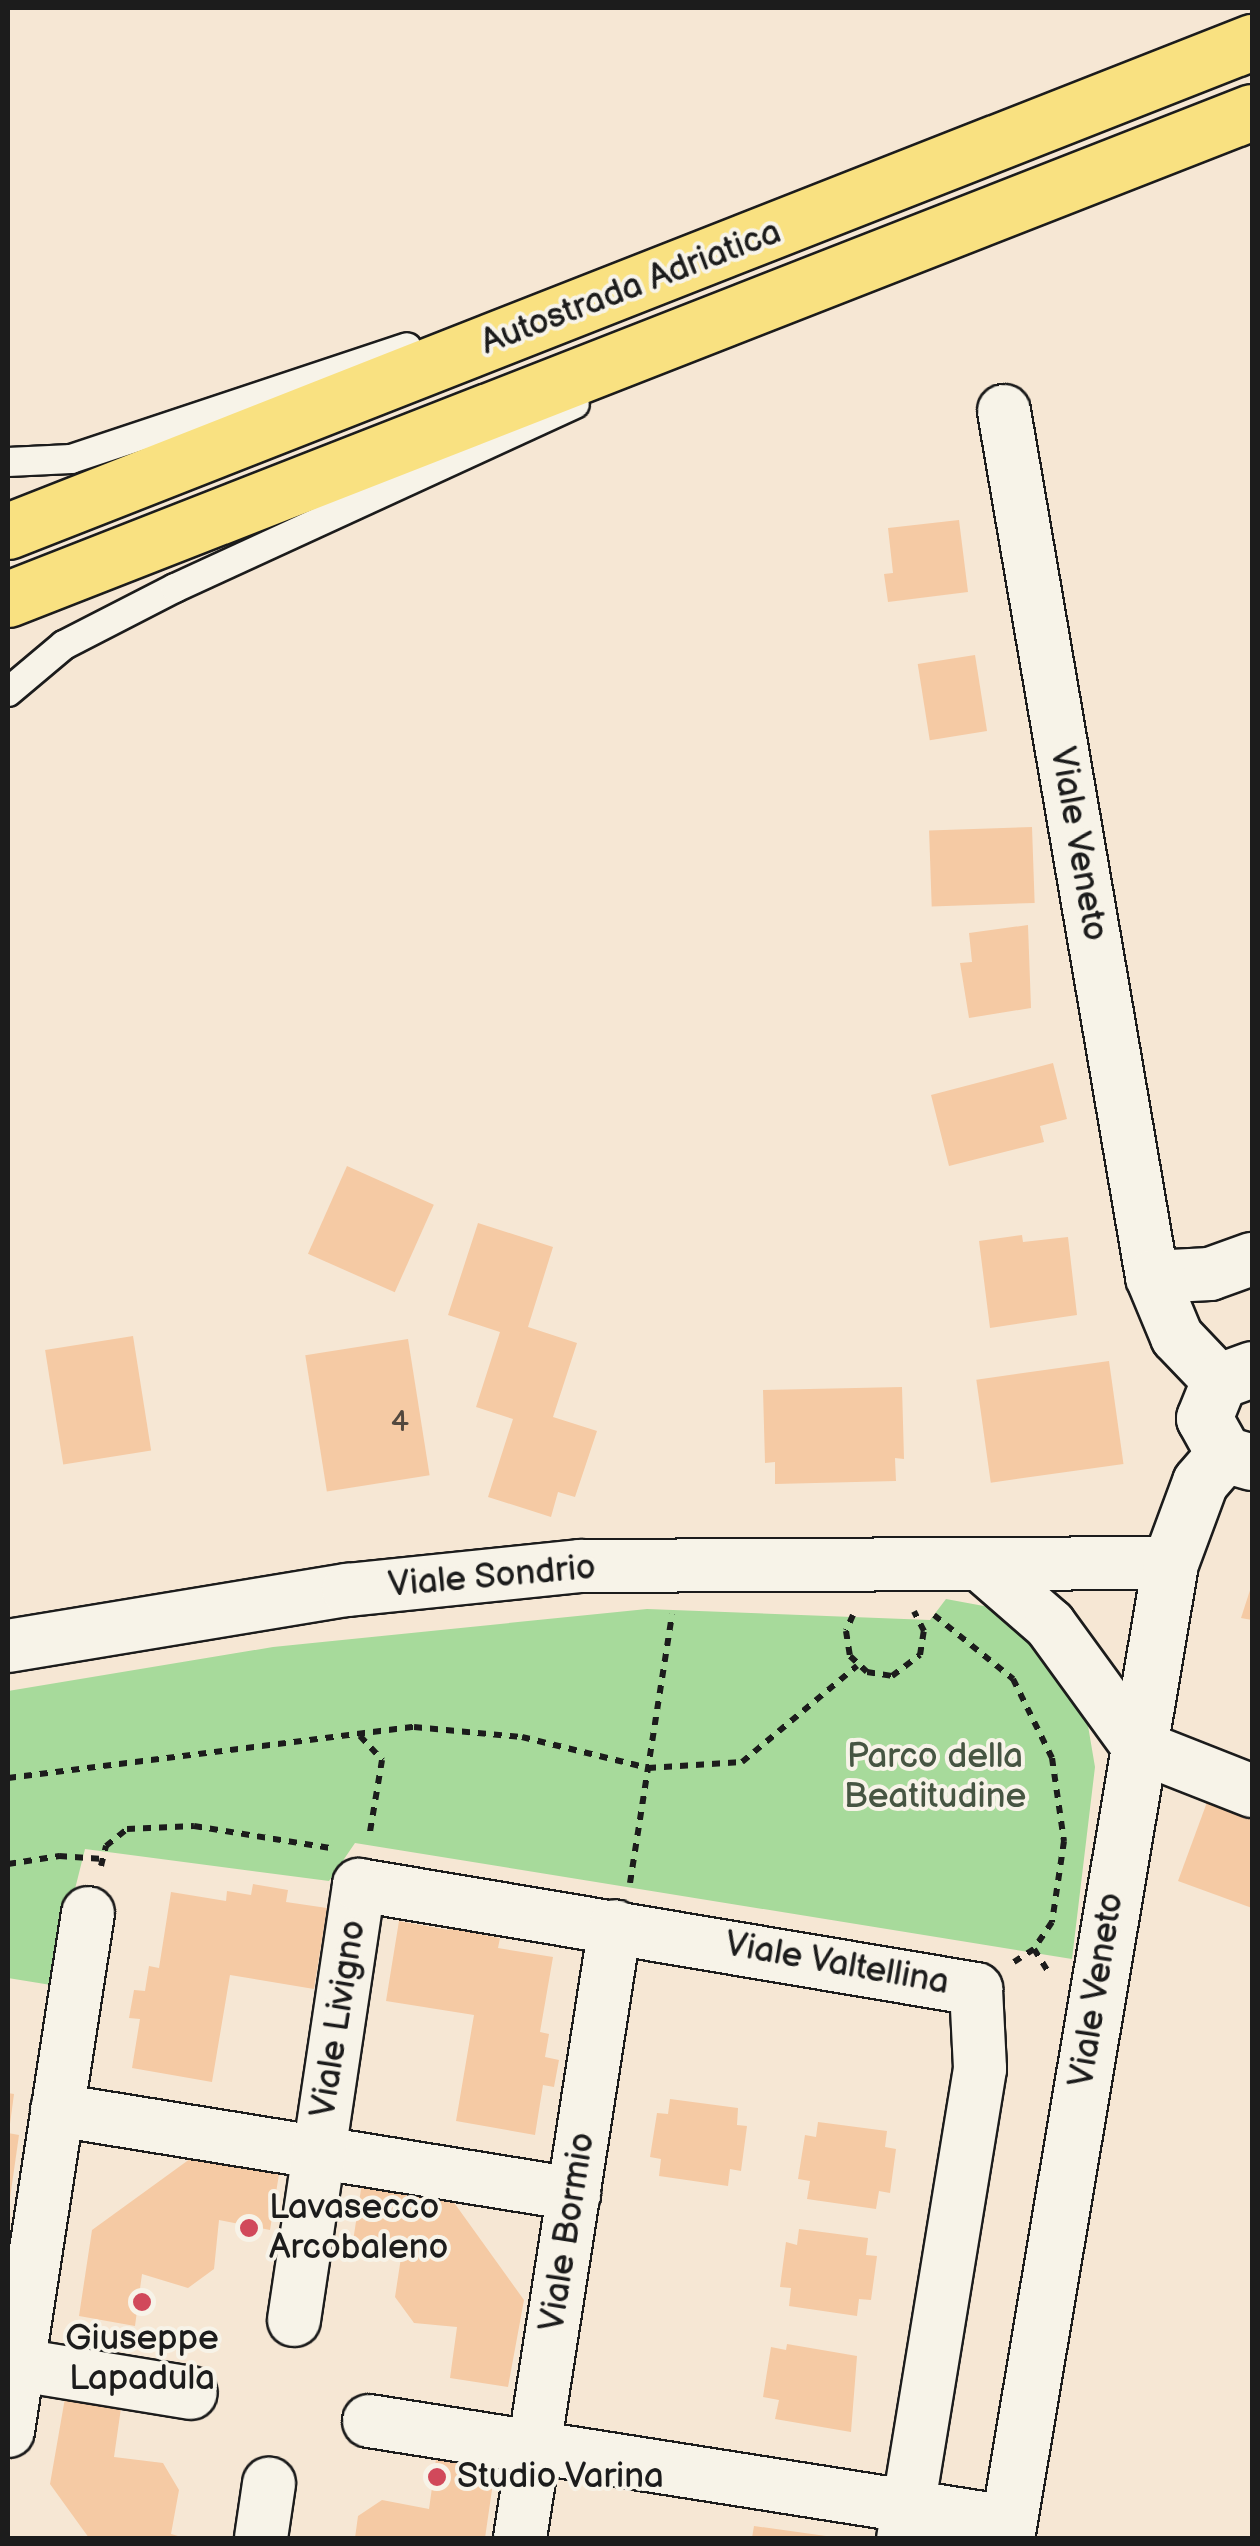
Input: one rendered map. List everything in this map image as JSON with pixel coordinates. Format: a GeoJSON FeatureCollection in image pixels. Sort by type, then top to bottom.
{"type":"FeatureCollection","features":[{"type":"Feature","properties":{"kind":"highway","name":"Autostrada Adriatica"},"geometry":{"type":"LineString","coordinates":[[8,531],[953,163],[1252,42]]}},
{"type":"Feature","properties":{"kind":"highway","name":"Autostrada Adriatica"},"geometry":{"type":"LineString","coordinates":[[8,598],[1252,112]]}},
{"type":"Feature","properties":{"kind":"main road","name":"Viale Veneto"},"geometry":{"type":"LineString","coordinates":[[1007,2530],[1170,1563],[1200,1482],[1238,1458],[1204,1418],[1242,1366]]}},
{"type":"Feature","properties":{"kind":"street","name":"Viale Veneto"},"geometry":{"type":"LineString","coordinates":[[1004,410],[1152,1277],[1176,1337],[1242,1366]]}},
{"type":"Feature","properties":{"kind":"street"},"geometry":{"type":"LineString","coordinates":[[1152,1277],[1210,1274],[1252,1258]]}},
{"type":"Feature","properties":{"kind":"street","name":"Viale Sondrio"},"geometry":{"type":"LineString","coordinates":[[8,1646],[348,1590],[580,1566],[1170,1563]]}},
{"type":"Feature","properties":{"kind":"street"},"geometry":{"type":"LineString","coordinates":[[981,1565],[1050,1625],[1138,1746],[1252,1791]]}},
{"type":"Feature","properties":{"kind":"street","name":"Viale Valtellina"},"geometry":{"type":"LineString","coordinates":[[362,1870],[620,1927],[976,1989],[980,2069],[906,2522]]}},
{"type":"Feature","properties":{"kind":"street","name":"Viale Livigno"},"geometry":{"type":"LineString","coordinates":[[318,2152],[362,1870]]}},
{"type":"Feature","properties":{"kind":"street"},"geometry":{"type":"LineString","coordinates":[[8,2431],[13,2364],[88,1913]]}},
{"type":"Feature","properties":{"kind":"street","name":"Viale Bormio"},"geometry":{"type":"LineString","coordinates":[[520,2538],[620,1927]]}},
{"type":"Feature","properties":{"kind":"street","name":"Viale Livigno"},"geometry":{"type":"LineString","coordinates":[[58,2110],[574,2194]]}},
{"type":"Feature","properties":{"kind":"street"},"geometry":{"type":"LineString","coordinates":[[294,2320],[318,2152]]}},
{"type":"Feature","properties":{"kind":"street"},"geometry":{"type":"LineString","coordinates":[[13,2364],[191,2393]]}},
{"type":"Feature","properties":{"kind":"street"},"geometry":{"type":"LineString","coordinates":[[368,2421],[535,2447],[906,2522],[1007,2530]]}},
{"type":"Feature","properties":{"kind":"street"},"geometry":{"type":"LineString","coordinates":[[261,2538],[269,2484]]}},
{"type":"Feature","properties":{"kind":"lane"},"geometry":{"type":"LineString","coordinates":[[8,462],[71,459],[953,163]]}},
{"type":"Feature","properties":{"kind":"lane"},"geometry":{"type":"LineString","coordinates":[[8,692],[64,646],[175,588],[979,219]]}},
{"type":"Feature","properties":{"kind":"path"},"geometry":{"type":"LineString","coordinates":[[620,1927],[674,1602]]}},
{"type":"Feature","properties":{"kind":"path"},"geometry":{"type":"LineString","coordinates":[[857,1610],[846,1631],[857,1666]]}},
{"type":"Feature","properties":{"kind":"path"},"geometry":{"type":"LineString","coordinates":[[857,1666],[892,1676],[913,1665],[924,1631],[913,1610]]}},
{"type":"Feature","properties":{"kind":"path"},"geometry":{"type":"LineString","coordinates":[[927,1610],[1014,1679],[1038,1720],[1061,1800],[1064,1841],[1052,1922],[1034,1949],[976,1989]]}},
{"type":"Feature","properties":{"kind":"path"},"geometry":{"type":"LineString","coordinates":[[8,1778],[359,1735],[465,1727],[648,1768],[742,1762],[857,1666]]}},
{"type":"Feature","properties":{"kind":"path"},"geometry":{"type":"LineString","coordinates":[[88,1913],[106,1846],[127,1830],[194,1826],[362,1870],[382,1760],[359,1735]]}},
{"type":"Feature","properties":{"kind":"path"},"geometry":{"type":"LineString","coordinates":[[8,1864],[59,1856],[103,1859]]}},
{"type":"Feature","properties":{"kind":"green space","name":"Parco della Beatitudine"},"geometry":{"type":"Polygon","coordinates":[[[946,1599],[1000,1609],[1038,1635],[1085,1708],[1095,1767],[1072,1959],[355,1843],[329,1881],[85,1849],[51,1985],[8,1978],[8,1691],[273,1647],[647,1609],[930,1620],[946,1599]]]}},
{"type":"Feature","properties":{"kind":"building"},"geometry":{"type":"Polygon","coordinates":[[[959,520],[968,592],[888,602],[884,574],[893,573],[888,528],[959,520]]]}},
{"type":"Feature","properties":{"kind":"building"},"geometry":{"type":"Polygon","coordinates":[[[975,655],[987,731],[930,740],[918,664],[975,655]]]}},
{"type":"Feature","properties":{"kind":"building"},"geometry":{"type":"Polygon","coordinates":[[[1032,827],[1035,903],[932,907],[929,831],[1032,827]]]}},
{"type":"Feature","properties":{"kind":"building"},"geometry":{"type":"Polygon","coordinates":[[[1028,925],[1031,1008],[969,1018],[960,963],[972,962],[969,933],[1028,925]]]}},
{"type":"Feature","properties":{"kind":"building"},"geometry":{"type":"Polygon","coordinates":[[[1053,1063],[1067,1119],[1040,1126],[1044,1142],[949,1166],[931,1095],[1053,1063]]]}},
{"type":"Feature","properties":{"kind":"building"},"geometry":{"type":"Polygon","coordinates":[[[347,1166],[434,1205],[395,1292],[308,1254],[347,1166]]]}},
{"type":"Feature","properties":{"kind":"building"},"geometry":{"type":"Polygon","coordinates":[[[478,1223],[553,1247],[528,1327],[577,1343],[553,1417],[597,1431],[575,1497],[558,1492],[551,1517],[488,1497],[513,1419],[476,1407],[500,1332],[448,1315],[478,1223]]]}},
{"type":"Feature","properties":{"kind":"building"},"geometry":{"type":"Polygon","coordinates":[[[1022,1235],[1023,1242],[1068,1237],[1077,1315],[990,1328],[979,1241],[1022,1235]]]}},
{"type":"Feature","properties":{"kind":"building"},"geometry":{"type":"Polygon","coordinates":[[[133,1336],[151,1451],[63,1464],[45,1350],[133,1336]]]}},
{"type":"Feature","properties":{"kind":"building"},"geometry":{"type":"Polygon","coordinates":[[[408,1339],[430,1475],[327,1492],[305,1355],[408,1339]]]}},
{"type":"Feature","properties":{"kind":"building"},"geometry":{"type":"Polygon","coordinates":[[[1109,1361],[1123,1464],[991,1483],[976,1380],[1109,1361]]]}},
{"type":"Feature","properties":{"kind":"building"},"geometry":{"type":"Polygon","coordinates":[[[902,1387],[904,1459],[895,1458],[896,1481],[775,1484],[775,1462],[765,1463],[763,1390],[902,1387]]]}},
{"type":"Feature","properties":{"kind":"building"},"geometry":{"type":"Polygon","coordinates":[[[1252,1584],[1252,1620],[1241,1618],[1252,1584]]]}},
{"type":"Feature","properties":{"kind":"building"},"geometry":{"type":"Polygon","coordinates":[[[1210,1794],[1252,1810],[1252,1908],[1178,1881],[1210,1794]]]}},
{"type":"Feature","properties":{"kind":"building"},"geometry":{"type":"Polygon","coordinates":[[[253,1884],[288,1890],[286,1902],[327,1908],[314,1989],[230,1975],[212,2082],[132,2068],[140,2019],[129,2018],[134,1990],[145,1991],[149,1966],[159,1968],[171,1892],[226,1901],[227,1891],[251,1895],[253,1884]]]}},
{"type":"Feature","properties":{"kind":"building"},"geometry":{"type":"Polygon","coordinates":[[[451,1917],[481,1922],[478,1934],[500,1938],[498,1948],[553,1957],[540,2032],[549,2034],[545,2057],[559,2060],[554,2087],[543,2085],[535,2135],[456,2121],[474,2015],[386,2001],[399,1921],[449,1930],[451,1917]]]}},
{"type":"Feature","properties":{"kind":"building"},"geometry":{"type":"Polygon","coordinates":[[[8,2093],[14,2094],[10,2124],[8,2124],[8,2093]]]}},
{"type":"Feature","properties":{"kind":"building"},"geometry":{"type":"Polygon","coordinates":[[[670,2099],[738,2108],[737,2125],[747,2126],[741,2171],[730,2169],[728,2186],[659,2176],[661,2159],[650,2157],[657,2113],[668,2114],[670,2099]]]}},
{"type":"Feature","properties":{"kind":"building"},"geometry":{"type":"Polygon","coordinates":[[[818,2122],[887,2131],[885,2147],[896,2149],[890,2193],[879,2191],[876,2209],[807,2199],[810,2181],[798,2179],[805,2135],[816,2137],[818,2122]]]}},
{"type":"Feature","properties":{"kind":"building"},"geometry":{"type":"Polygon","coordinates":[[[8,2133],[19,2135],[10,2198],[8,2198],[8,2133]]]}},
{"type":"Feature","properties":{"kind":"building"},"geometry":{"type":"Polygon","coordinates":[[[194,2156],[280,2168],[270,2230],[219,2220],[214,2269],[188,2288],[142,2274],[135,2326],[79,2316],[92,2230],[194,2156]]]}},
{"type":"Feature","properties":{"kind":"building"},"geometry":{"type":"Polygon","coordinates":[[[362,2183],[450,2197],[524,2300],[508,2387],[450,2378],[457,2327],[414,2323],[395,2297],[402,2251],[353,2241],[362,2183]]]}},
{"type":"Feature","properties":{"kind":"building"},"geometry":{"type":"Polygon","coordinates":[[[799,2229],[868,2238],[866,2255],[877,2256],[871,2300],[859,2299],[857,2316],[789,2306],[791,2288],[780,2287],[786,2242],[797,2245],[799,2229]]]}},
{"type":"Feature","properties":{"kind":"building"},"geometry":{"type":"Polygon","coordinates":[[[787,2344],[857,2356],[851,2432],[775,2419],[779,2400],[763,2397],[771,2347],[786,2350],[787,2344]]]}},
{"type":"Feature","properties":{"kind":"building"},"geometry":{"type":"Polygon","coordinates":[[[65,2398],[121,2408],[114,2457],[163,2463],[179,2490],[171,2534],[185,2538],[89,2538],[50,2484],[65,2398]]]}},
{"type":"Feature","properties":{"kind":"building"},"geometry":{"type":"Polygon","coordinates":[[[436,2459],[495,2469],[485,2538],[355,2538],[358,2516],[382,2500],[429,2509],[436,2459]]]}},
{"type":"Feature","properties":{"kind":"building"},"geometry":{"type":"Polygon","coordinates":[[[754,2526],[826,2536],[826,2538],[752,2538],[754,2526]]]}},
{"type":"Feature","properties":{"kind":"place","name":"Lavasecco Arcobaleno"},"geometry":{"type":"Point","coordinates":[249,2228]}},
{"type":"Feature","properties":{"kind":"place","name":"Giuseppe Lapadula"},"geometry":{"type":"Point","coordinates":[142,2302]}},
{"type":"Feature","properties":{"kind":"place","name":"Studio Varina"},"geometry":{"type":"Point","coordinates":[437,2477]}}]}
